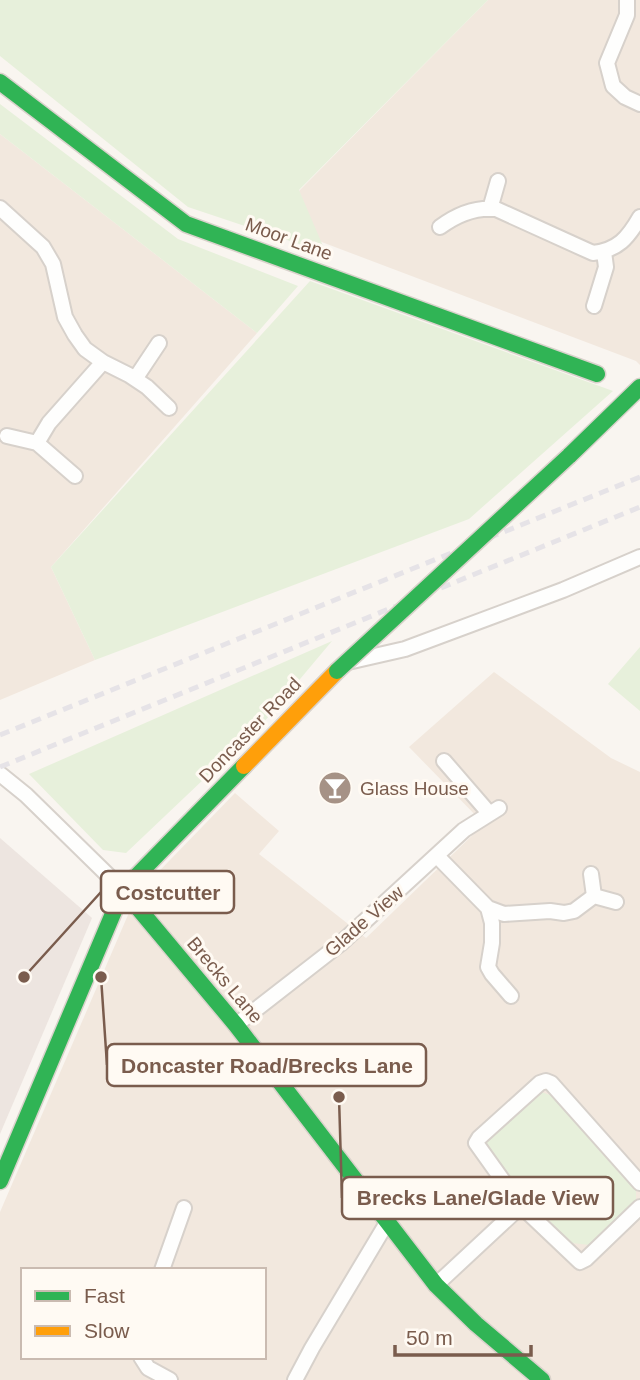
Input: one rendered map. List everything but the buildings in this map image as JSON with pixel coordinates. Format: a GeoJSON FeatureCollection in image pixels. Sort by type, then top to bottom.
{"type":"FeatureCollection","features":[{"type":"Feature","properties":{"kind":"street"},"geometry":{"type":"LineString","coordinates":[[627,0],[627,15],[607,64],[613,86],[625,97],[640,104]]}},
{"type":"Feature","properties":{"kind":"street","name":"Moor Lane"},"geometry":{"type":"LineString","coordinates":[[0,82],[186,224],[597,374]]}},
{"type":"Feature","properties":{"kind":"street"},"geometry":{"type":"LineString","coordinates":[[491,209],[498,181]]}},
{"type":"Feature","properties":{"kind":"street"},"geometry":{"type":"LineString","coordinates":[[440,227],[455,217],[483,208],[491,209],[593,253],[604,252],[617,246],[632,230],[640,216]]}},
{"type":"Feature","properties":{"kind":"street"},"geometry":{"type":"LineString","coordinates":[[3,216],[43,247],[53,264],[65,317],[85,349],[147,387],[169,408]]}},
{"type":"Feature","properties":{"kind":"street"},"geometry":{"type":"LineString","coordinates":[[594,306],[606,267],[604,252]]}},
{"type":"Feature","properties":{"kind":"street"},"geometry":{"type":"LineString","coordinates":[[135,379],[159,343]]}},
{"type":"Feature","properties":{"kind":"street"},"geometry":{"type":"LineString","coordinates":[[37,443],[49,423],[103,362]]}},
{"type":"Feature","properties":{"kind":"street","name":"Doncaster Road"},"geometry":{"type":"LineString","coordinates":[[0,1181],[123,890],[342,667],[640,387]]}},
{"type":"Feature","properties":{"kind":"street"},"geometry":{"type":"LineString","coordinates":[[7,436],[37,443],[75,476]]}},
{"type":"Feature","properties":{"kind":"street"},"geometry":{"type":"LineString","coordinates":[[342,667],[405,649],[563,590],[640,557]]}},
{"type":"Feature","properties":{"kind":"street","name":"Glade View"},"geometry":{"type":"LineString","coordinates":[[236,1025],[340,944],[464,830],[494,811],[444,761]]}},
{"type":"Feature","properties":{"kind":"street"},"geometry":{"type":"LineString","coordinates":[[0,774],[123,890]]}},
{"type":"Feature","properties":{"kind":"street"},"geometry":{"type":"LineString","coordinates":[[437,856],[488,908],[504,914],[551,911],[564,913],[574,911],[594,896]]}},
{"type":"Feature","properties":{"kind":"street"},"geometry":{"type":"LineString","coordinates":[[591,874],[594,896]]}},
{"type":"Feature","properties":{"kind":"street","name":"Brecks Lane"},"geometry":{"type":"LineString","coordinates":[[123,890],[236,1025],[436,1286],[542,1380]]}},
{"type":"Feature","properties":{"kind":"street"},"geometry":{"type":"LineString","coordinates":[[594,896],[615,902]]}},
{"type":"Feature","properties":{"kind":"street"},"geometry":{"type":"LineString","coordinates":[[488,908],[492,923],[488,967],[511,996]]}},
{"type":"Feature","properties":{"kind":"street"},"geometry":{"type":"LineString","coordinates":[[640,1183],[551,1083],[546,1081],[540,1083],[476,1143],[521,1206],[580,1262],[640,1208]]}},
{"type":"Feature","properties":{"kind":"street"},"geometry":{"type":"LineString","coordinates":[[436,1286],[521,1206]]}},
{"type":"Feature","properties":{"kind":"street"},"geometry":{"type":"LineString","coordinates":[[163,1268],[184,1208]]}},
{"type":"Feature","properties":{"kind":"street"},"geometry":{"type":"LineString","coordinates":[[295,1380],[387,1221]]}},
{"type":"Feature","properties":{"kind":"street"},"geometry":{"type":"LineString","coordinates":[[142,1359],[148,1368],[170,1380]]}},
{"type":"Feature","properties":{"kind":"shaded area"},"geometry":{"type":"Polygon","coordinates":[[[488,0],[640,0],[640,365],[636,361],[319,241],[299,191],[488,0]]]}},
{"type":"Feature","properties":{"kind":"shaded area"},"geometry":{"type":"Polygon","coordinates":[[[0,134],[257,333],[51,567],[95,660],[0,700],[0,134]]]}},
{"type":"Feature","properties":{"kind":"shaded area"},"geometry":{"type":"Polygon","coordinates":[[[494,672],[611,758],[640,772],[640,1380],[0,1380],[0,1212],[137,894],[235,793],[279,831],[259,854],[366,938],[484,824],[409,747],[494,672]]]}},
{"type":"Feature","properties":{"kind":"shaded area"},"geometry":{"type":"Polygon","coordinates":[[[0,838],[92,918],[0,1134],[0,838]]]}},
{"type":"Feature","properties":{"kind":"green space"},"geometry":{"type":"Polygon","coordinates":[[[0,0],[488,0],[299,190],[326,253],[188,207],[0,56],[0,0]]]}},
{"type":"Feature","properties":{"kind":"green space"},"geometry":{"type":"Polygon","coordinates":[[[0,104],[178,239],[298,286],[257,333],[0,134],[0,104]]]}},
{"type":"Feature","properties":{"kind":"green space"},"geometry":{"type":"Polygon","coordinates":[[[310,281],[613,391],[469,519],[95,660],[51,567],[310,281]]]}},
{"type":"Feature","properties":{"kind":"green space"},"geometry":{"type":"Polygon","coordinates":[[[332,641],[264,722],[126,853],[103,850],[29,774],[332,641]]]}},
{"type":"Feature","properties":{"kind":"green space"},"geometry":{"type":"Polygon","coordinates":[[[640,647],[640,711],[608,684],[640,647]]]}},
{"type":"Feature","properties":{"kind":"green space"},"geometry":{"type":"Polygon","coordinates":[[[538,1091],[553,1096],[636,1188],[636,1200],[589,1245],[572,1243],[542,1217],[541,1202],[525,1185],[513,1184],[485,1147],[489,1137],[538,1091]]]}},
{"type":"Feature","properties":{"kind":"railway"},"geometry":{"type":"LineString","coordinates":[[0,735],[640,477]]}},
{"type":"Feature","properties":{"kind":"railway"},"geometry":{"type":"LineString","coordinates":[[0,767],[640,507]]}},
{"type":"Feature","properties":{"kind":"traffic: fast"},"geometry":{"type":"LineString","coordinates":[[0,82],[186,224],[597,374]]}},
{"type":"Feature","properties":{"kind":"traffic: fast"},"geometry":{"type":"LineString","coordinates":[[569,456],[640,387]]}},
{"type":"Feature","properties":{"kind":"traffic: fast"},"geometry":{"type":"LineString","coordinates":[[337,671],[569,456]]}},
{"type":"Feature","properties":{"kind":"traffic: fast"},"geometry":{"type":"LineString","coordinates":[[0,1181],[123,890],[244,766]]}},
{"type":"Feature","properties":{"kind":"traffic: fast"},"geometry":{"type":"LineString","coordinates":[[123,890],[236,1025],[436,1285],[476,1324],[542,1380]]}},
{"type":"Feature","properties":{"kind":"traffic: slow"},"geometry":{"type":"LineString","coordinates":[[244,766],[337,671]]}},
{"type":"Feature","properties":{"kind":"place","name":"Glass House"},"geometry":{"type":"Point","coordinates":[335,788]}},
{"type":"Feature","properties":{"kind":"place","name":"Costcutter"},"geometry":{"type":"Point","coordinates":[24,977]}},
{"type":"Feature","properties":{"kind":"place","name":"Doncaster Road/Brecks Lane"},"geometry":{"type":"Point","coordinates":[101,977]}},
{"type":"Feature","properties":{"kind":"place","name":"Brecks Lane/Glade View"},"geometry":{"type":"Point","coordinates":[339,1097]}}]}
